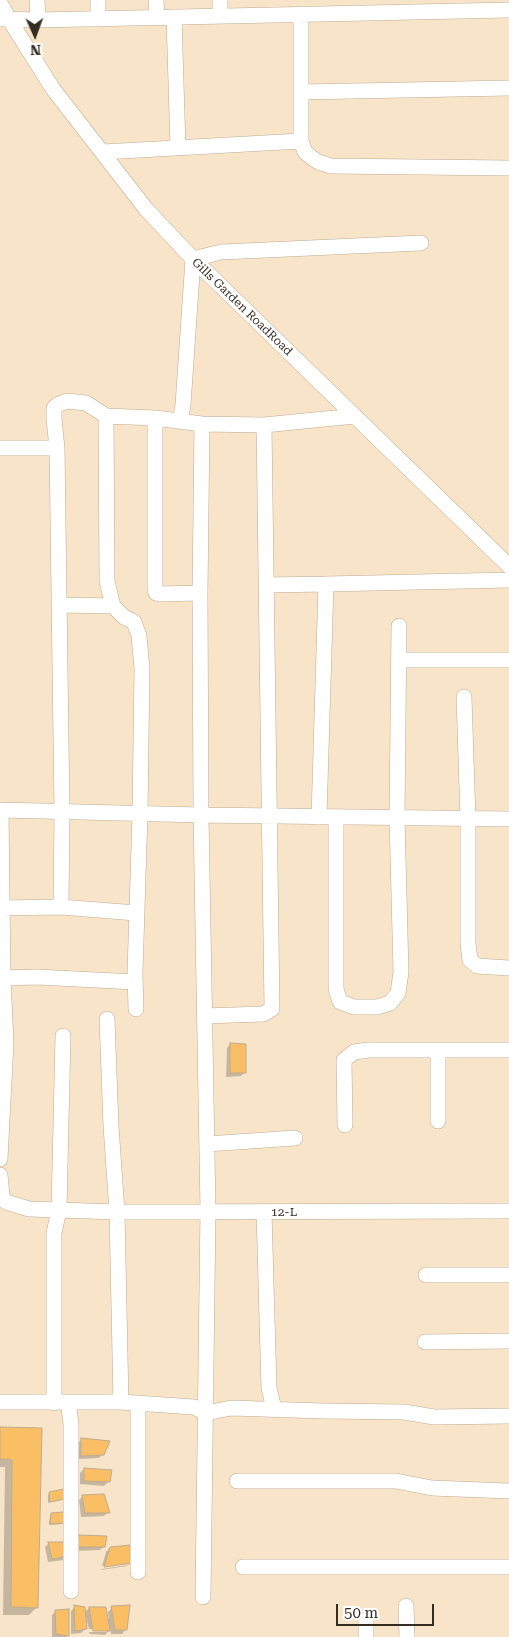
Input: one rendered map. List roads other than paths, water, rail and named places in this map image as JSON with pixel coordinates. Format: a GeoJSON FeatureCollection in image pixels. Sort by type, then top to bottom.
{"type":"FeatureCollection","features":[{"type":"Feature","properties":{"kind":"street"},"geometry":{"type":"LineString","coordinates":[[37,0],[38,20]]}},
{"type":"Feature","properties":{"kind":"street"},"geometry":{"type":"LineString","coordinates":[[98,0],[98,19]]}},
{"type":"Feature","properties":{"kind":"street"},"geometry":{"type":"LineString","coordinates":[[156,0],[157,18]]}},
{"type":"Feature","properties":{"kind":"street"},"geometry":{"type":"LineString","coordinates":[[220,0],[220,16]]}},
{"type":"Feature","properties":{"kind":"street","name":"Gills Garden RoadRoad"},"geometry":{"type":"LineString","coordinates":[[0,2],[4,19],[53,90],[146,209],[193,259],[509,566]]}},
{"type":"Feature","properties":{"kind":"street"},"geometry":{"type":"LineString","coordinates":[[4,19],[220,16],[275,7],[300,14],[340,7],[403,6],[509,10]]}},
{"type":"Feature","properties":{"kind":"street"},"geometry":{"type":"LineString","coordinates":[[300,14],[301,141],[305,152],[310,157],[331,166],[509,168]]}},
{"type":"Feature","properties":{"kind":"street"},"geometry":{"type":"LineString","coordinates":[[174,17],[178,148]]}},
{"type":"Feature","properties":{"kind":"street"},"geometry":{"type":"LineString","coordinates":[[302,92],[509,88]]}},
{"type":"Feature","properties":{"kind":"street"},"geometry":{"type":"LineString","coordinates":[[103,152],[301,141]]}},
{"type":"Feature","properties":{"kind":"street"},"geometry":{"type":"LineString","coordinates":[[180,421],[183,406],[193,259],[221,252],[421,243]]}},
{"type":"Feature","properties":{"kind":"street"},"geometry":{"type":"LineString","coordinates":[[61,907],[60,606],[57,448],[54,408],[67,401],[86,403],[106,416],[155,418],[202,424],[264,425],[355,416]]}},
{"type":"Feature","properties":{"kind":"street"},"geometry":{"type":"LineString","coordinates":[[106,416],[107,581],[113,606],[124,617],[134,622],[139,636],[142,668],[140,814],[136,913],[136,1009]]}},
{"type":"Feature","properties":{"kind":"street"},"geometry":{"type":"LineString","coordinates":[[155,418],[156,593],[200,593]]}},
{"type":"Feature","properties":{"kind":"street"},"geometry":{"type":"LineString","coordinates":[[202,424],[200,815],[208,1210],[203,1596]]}},
{"type":"Feature","properties":{"kind":"street"},"geometry":{"type":"LineString","coordinates":[[204,1016],[263,1014],[272,1009],[264,425]]}},
{"type":"Feature","properties":{"kind":"street"},"geometry":{"type":"LineString","coordinates":[[0,448],[57,448]]}},
{"type":"Feature","properties":{"kind":"street"},"geometry":{"type":"LineString","coordinates":[[267,585],[509,580]]}},
{"type":"Feature","properties":{"kind":"street"},"geometry":{"type":"LineString","coordinates":[[319,817],[326,584]]}},
{"type":"Feature","properties":{"kind":"street"},"geometry":{"type":"LineString","coordinates":[[60,606],[113,606]]}},
{"type":"Feature","properties":{"kind":"street"},"geometry":{"type":"LineString","coordinates":[[336,817],[336,990],[340,1002],[354,1007],[377,1007],[390,1003],[398,992],[400,972],[397,818],[399,626]]}},
{"type":"Feature","properties":{"kind":"street"},"geometry":{"type":"LineString","coordinates":[[399,660],[509,660]]}},
{"type":"Feature","properties":{"kind":"street"},"geometry":{"type":"LineString","coordinates":[[464,697],[468,819],[468,943],[470,960],[477,966],[509,968]]}},
{"type":"Feature","properties":{"kind":"street"},"geometry":{"type":"LineString","coordinates":[[0,1159],[3,1042],[1,810],[140,814],[509,819]]}},
{"type":"Feature","properties":{"kind":"street"},"geometry":{"type":"LineString","coordinates":[[2,908],[61,907],[136,913]]}},
{"type":"Feature","properties":{"kind":"street"},"geometry":{"type":"LineString","coordinates":[[1,978],[37,977],[135,982]]}},
{"type":"Feature","properties":{"kind":"street"},"geometry":{"type":"LineString","coordinates":[[107,1019],[111,1126],[117,1212],[121,1402]]}},
{"type":"Feature","properties":{"kind":"street"},"geometry":{"type":"LineString","coordinates":[[63,1036],[59,1210],[54,1233],[61,1402],[71,1432],[72,1591]]}},
{"type":"Feature","properties":{"kind":"street"},"geometry":{"type":"LineString","coordinates":[[345,1125],[344,1060],[354,1052],[369,1050],[509,1050]]}},
{"type":"Feature","properties":{"kind":"street"},"geometry":{"type":"LineString","coordinates":[[438,1050],[438,1120]]}},
{"type":"Feature","properties":{"kind":"street"},"geometry":{"type":"LineString","coordinates":[[207,1144],[296,1138]]}},
{"type":"Feature","properties":{"kind":"street"},"geometry":{"type":"LineString","coordinates":[[0,1175],[3,1204]]}},
{"type":"Feature","properties":{"kind":"street","name":"12-L"},"geometry":{"type":"LineString","coordinates":[[3,1204],[29,1209],[117,1212],[208,1210],[264,1212],[509,1211]]}},
{"type":"Feature","properties":{"kind":"street"},"geometry":{"type":"LineString","coordinates":[[264,1212],[269,1388],[274,1409]]}},
{"type":"Feature","properties":{"kind":"street"},"geometry":{"type":"LineString","coordinates":[[426,1275],[509,1275]]}},
{"type":"Feature","properties":{"kind":"street"},"geometry":{"type":"LineString","coordinates":[[425,1342],[509,1340]]}},
{"type":"Feature","properties":{"kind":"street"},"geometry":{"type":"LineString","coordinates":[[0,1402],[121,1402],[194,1407],[206,1413],[231,1408],[404,1412],[434,1417],[509,1416]]}},
{"type":"Feature","properties":{"kind":"street"},"geometry":{"type":"LineString","coordinates":[[138,1403],[138,1572]]}},
{"type":"Feature","properties":{"kind":"street"},"geometry":{"type":"LineString","coordinates":[[237,1481],[396,1481],[450,1490],[509,1491]]}},
{"type":"Feature","properties":{"kind":"street"},"geometry":{"type":"LineString","coordinates":[[243,1567],[509,1567]]}},
{"type":"Feature","properties":{"kind":"street"},"geometry":{"type":"LineString","coordinates":[[406,1606],[407,1637]]}},
{"type":"Feature","properties":{"kind":"street"},"geometry":{"type":"LineString","coordinates":[[366,1620],[366,1637]]}}]}
